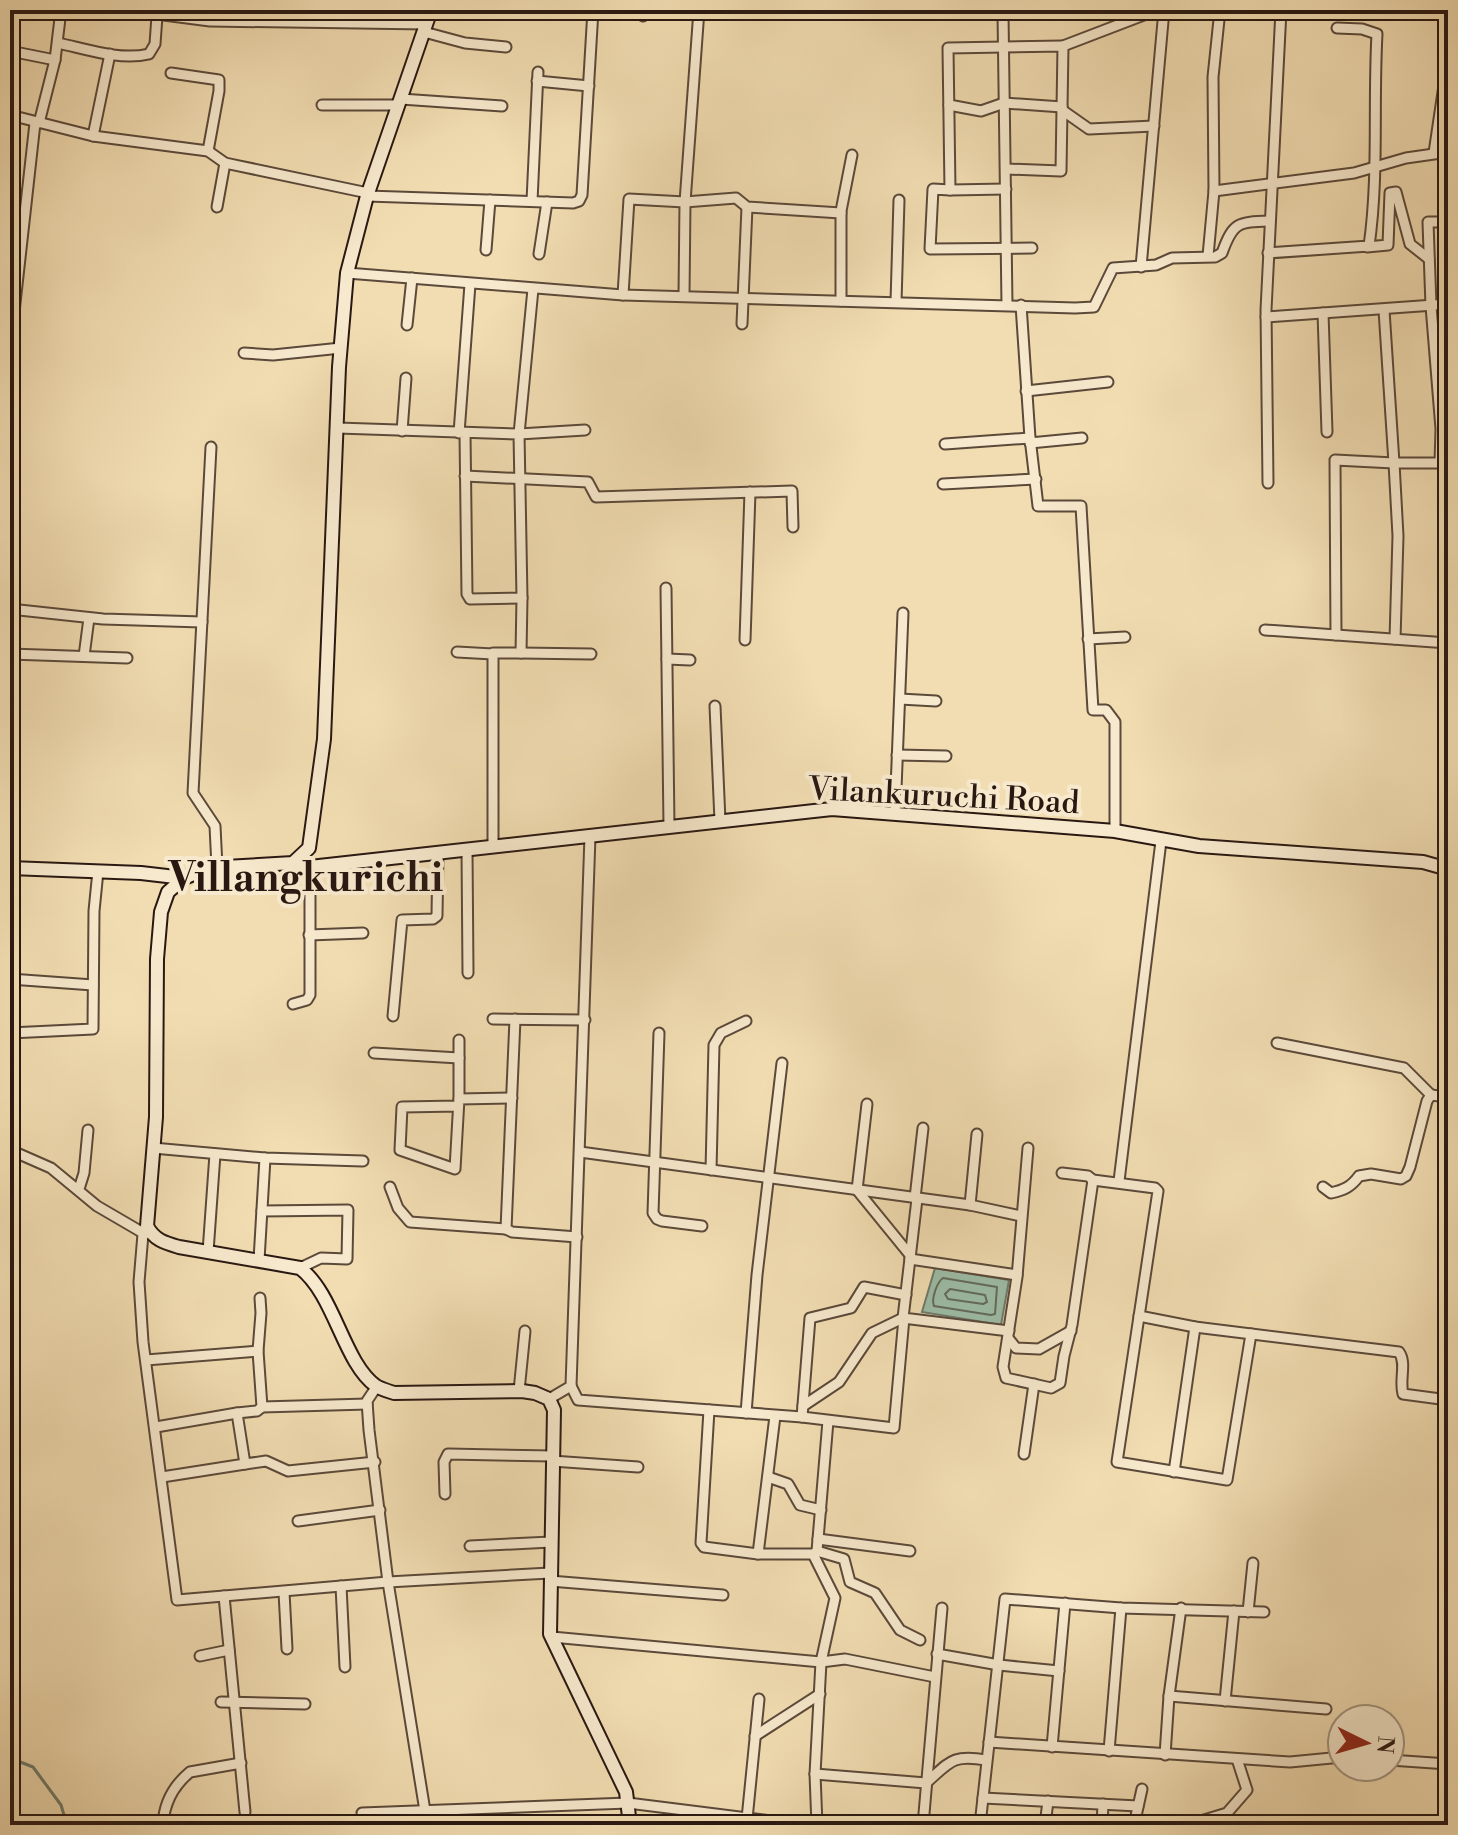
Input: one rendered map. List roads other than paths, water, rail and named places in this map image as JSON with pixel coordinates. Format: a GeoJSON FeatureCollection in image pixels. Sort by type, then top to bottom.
{"type":"FeatureCollection","features":[{"type":"Feature","properties":{"kind":"main road"},"geometry":{"type":"LineString","coordinates":[[293,863],[309,848],[324,739],[347,273],[368,194],[431,10]]}},
{"type":"Feature","properties":{"kind":"main road","name":"Vilankuruchi Road"},"geometry":{"type":"LineString","coordinates":[[184,878],[217,867],[293,863],[310,867],[832,809],[1115,831],[1161,841],[1423,862],[1448,869]]}},
{"type":"Feature","properties":{"kind":"main road"},"geometry":{"type":"LineString","coordinates":[[10,868],[184,878]]}},
{"type":"Feature","properties":{"kind":"main road"},"geometry":{"type":"LineString","coordinates":[[184,878],[168,892],[161,912],[147,1234],[161,1242],[300,1268],[313,1278],[354,1356],[377,1386],[394,1393],[519,1391],[549,1399],[554,1410],[550,1577],[552,1637],[626,1792],[630,1825]]}},
{"type":"Feature","properties":{"kind":"street"},"geometry":{"type":"LineString","coordinates":[[10,348],[12,300],[37,123],[55,60],[61,10]]}},
{"type":"Feature","properties":{"kind":"street"},"geometry":{"type":"LineString","coordinates":[[125,10],[157,16],[237,22],[425,28],[465,43],[506,47]]}},
{"type":"Feature","properties":{"kind":"street"},"geometry":{"type":"LineString","coordinates":[[10,115],[93,136],[208,151],[225,163],[368,194],[573,203],[579,201],[582,195],[593,10]]}},
{"type":"Feature","properties":{"kind":"street"},"geometry":{"type":"LineString","coordinates":[[684,296],[685,202],[699,10]]}},
{"type":"Feature","properties":{"kind":"street"},"geometry":{"type":"LineString","coordinates":[[950,190],[948,48],[1063,46],[1157,10]]}},
{"type":"Feature","properties":{"kind":"street"},"geometry":{"type":"LineString","coordinates":[[1141,267],[1164,10]]}},
{"type":"Feature","properties":{"kind":"street"},"geometry":{"type":"LineString","coordinates":[[1208,256],[1214,191],[1213,77],[1220,10]]}},
{"type":"Feature","properties":{"kind":"street"},"geometry":{"type":"LineString","coordinates":[[1268,483],[1266,317],[1281,10]]}},
{"type":"Feature","properties":{"kind":"street"},"geometry":{"type":"LineString","coordinates":[[1003,13],[1007,305]]}},
{"type":"Feature","properties":{"kind":"street"},"geometry":{"type":"LineString","coordinates":[[58,43],[110,54],[149,54],[155,44],[157,16]]}},
{"type":"Feature","properties":{"kind":"street"},"geometry":{"type":"LineString","coordinates":[[1337,28],[1362,29],[1377,34],[1374,167],[1367,247]]}},
{"type":"Feature","properties":{"kind":"street"},"geometry":{"type":"LineString","coordinates":[[1006,169],[1061,171],[1063,46]]}},
{"type":"Feature","properties":{"kind":"street"},"geometry":{"type":"LineString","coordinates":[[10,51],[55,60]]}},
{"type":"Feature","properties":{"kind":"street"},"geometry":{"type":"LineString","coordinates":[[93,136],[110,54]]}},
{"type":"Feature","properties":{"kind":"street"},"geometry":{"type":"LineString","coordinates":[[1434,153],[1447,65]]}},
{"type":"Feature","properties":{"kind":"street"},"geometry":{"type":"LineString","coordinates":[[171,73],[219,80],[208,151]]}},
{"type":"Feature","properties":{"kind":"street"},"geometry":{"type":"LineString","coordinates":[[532,201],[537,76],[589,86]]}},
{"type":"Feature","properties":{"kind":"street"},"geometry":{"type":"LineString","coordinates":[[322,105],[400,102],[502,106]]}},
{"type":"Feature","properties":{"kind":"street"},"geometry":{"type":"LineString","coordinates":[[949,105],[981,111],[1004,103],[1062,109],[1089,129],[1154,126]]}},
{"type":"Feature","properties":{"kind":"street"},"geometry":{"type":"LineString","coordinates":[[1214,191],[1354,173],[1448,152]]}},
{"type":"Feature","properties":{"kind":"street"},"geometry":{"type":"LineString","coordinates":[[841,301],[841,213],[852,155]]}},
{"type":"Feature","properties":{"kind":"street"},"geometry":{"type":"LineString","coordinates":[[217,207],[225,163]]}},
{"type":"Feature","properties":{"kind":"street"},"geometry":{"type":"LineString","coordinates":[[1006,189],[933,189],[930,249],[1032,248]]}},
{"type":"Feature","properties":{"kind":"street"},"geometry":{"type":"LineString","coordinates":[[1268,253],[1388,245],[1390,193],[1396,192],[1410,244],[1429,259]]}},
{"type":"Feature","properties":{"kind":"street"},"geometry":{"type":"LineString","coordinates":[[623,295],[629,199],[685,202],[736,198],[747,207],[841,213]]}},
{"type":"Feature","properties":{"kind":"street"},"geometry":{"type":"LineString","coordinates":[[486,250],[490,200]]}},
{"type":"Feature","properties":{"kind":"street"},"geometry":{"type":"LineString","coordinates":[[896,302],[899,200]]}},
{"type":"Feature","properties":{"kind":"street"},"geometry":{"type":"LineString","coordinates":[[539,254],[547,202]]}},
{"type":"Feature","properties":{"kind":"street"},"geometry":{"type":"LineString","coordinates":[[742,324],[747,207]]}},
{"type":"Feature","properties":{"kind":"street"},"geometry":{"type":"LineString","coordinates":[[347,273],[623,295],[1094,307],[1113,268],[1156,265],[1172,258],[1215,257],[1222,253],[1230,230],[1242,222],[1270,221]]}},
{"type":"Feature","properties":{"kind":"street"},"geometry":{"type":"LineString","coordinates":[[1336,635],[1335,460],[1444,463],[1444,429],[1431,306],[1428,222],[1448,222]]}},
{"type":"Feature","properties":{"kind":"street"},"geometry":{"type":"LineString","coordinates":[[407,325],[412,278]]}},
{"type":"Feature","properties":{"kind":"street"},"geometry":{"type":"LineString","coordinates":[[470,284],[462,433],[467,594],[470,599],[522,598]]}},
{"type":"Feature","properties":{"kind":"street"},"geometry":{"type":"LineString","coordinates":[[521,653],[519,434],[533,289]]}},
{"type":"Feature","properties":{"kind":"street"},"geometry":{"type":"LineString","coordinates":[[1266,317],[1448,304]]}},
{"type":"Feature","properties":{"kind":"street"},"geometry":{"type":"LineString","coordinates":[[1021,305],[1030,441],[1038,506],[1081,506],[1093,710],[1106,710],[1115,722],[1115,831]]}},
{"type":"Feature","properties":{"kind":"street"},"geometry":{"type":"LineString","coordinates":[[1384,310],[1398,536],[1395,639]]}},
{"type":"Feature","properties":{"kind":"street"},"geometry":{"type":"LineString","coordinates":[[1323,313],[1327,432]]}},
{"type":"Feature","properties":{"kind":"street"},"geometry":{"type":"LineString","coordinates":[[244,353],[273,355],[341,348]]}},
{"type":"Feature","properties":{"kind":"street"},"geometry":{"type":"LineString","coordinates":[[402,431],[406,378]]}},
{"type":"Feature","properties":{"kind":"street"},"geometry":{"type":"LineString","coordinates":[[1437,379],[1448,378]]}},
{"type":"Feature","properties":{"kind":"street"},"geometry":{"type":"LineString","coordinates":[[1026,391],[1108,382]]}},
{"type":"Feature","properties":{"kind":"street"},"geometry":{"type":"LineString","coordinates":[[338,428],[519,434],[585,430]]}},
{"type":"Feature","properties":{"kind":"street"},"geometry":{"type":"LineString","coordinates":[[945,444],[1082,438]]}},
{"type":"Feature","properties":{"kind":"street"},"geometry":{"type":"LineString","coordinates":[[211,447],[193,793],[215,826],[217,867]]}},
{"type":"Feature","properties":{"kind":"street"},"geometry":{"type":"LineString","coordinates":[[465,476],[588,482],[596,497],[792,491],[793,527]]}},
{"type":"Feature","properties":{"kind":"street"},"geometry":{"type":"LineString","coordinates":[[943,484],[1036,479]]}},
{"type":"Feature","properties":{"kind":"street"},"geometry":{"type":"LineString","coordinates":[[745,640],[750,492]]}},
{"type":"Feature","properties":{"kind":"street"},"geometry":{"type":"LineString","coordinates":[[666,588],[669,827]]}},
{"type":"Feature","properties":{"kind":"street"},"geometry":{"type":"LineString","coordinates":[[10,609],[89,618],[202,622]]}},
{"type":"Feature","properties":{"kind":"street"},"geometry":{"type":"LineString","coordinates":[[895,814],[903,613]]}},
{"type":"Feature","properties":{"kind":"street"},"geometry":{"type":"LineString","coordinates":[[84,656],[89,618]]}},
{"type":"Feature","properties":{"kind":"street"},"geometry":{"type":"LineString","coordinates":[[1265,630],[1448,643]]}},
{"type":"Feature","properties":{"kind":"street"},"geometry":{"type":"LineString","coordinates":[[1088,639],[1125,637]]}},
{"type":"Feature","properties":{"kind":"street"},"geometry":{"type":"LineString","coordinates":[[457,652],[591,654]]}},
{"type":"Feature","properties":{"kind":"street"},"geometry":{"type":"LineString","coordinates":[[10,654],[127,658]]}},
{"type":"Feature","properties":{"kind":"street"},"geometry":{"type":"LineString","coordinates":[[493,654],[493,846]]}},
{"type":"Feature","properties":{"kind":"street"},"geometry":{"type":"LineString","coordinates":[[667,659],[690,660]]}},
{"type":"Feature","properties":{"kind":"street"},"geometry":{"type":"LineString","coordinates":[[900,699],[936,701]]}},
{"type":"Feature","properties":{"kind":"street"},"geometry":{"type":"LineString","coordinates":[[715,706],[720,821]]}},
{"type":"Feature","properties":{"kind":"street"},"geometry":{"type":"LineString","coordinates":[[897,755],[946,756]]}},
{"type":"Feature","properties":{"kind":"street"},"geometry":{"type":"LineString","coordinates":[[590,836],[571,1386],[578,1400],[802,1417],[894,1428],[923,1128]]}},
{"type":"Feature","properties":{"kind":"street"},"geometry":{"type":"LineString","coordinates":[[1119,1181],[1161,841]]}},
{"type":"Feature","properties":{"kind":"street"},"geometry":{"type":"LineString","coordinates":[[467,849],[468,973]]}},
{"type":"Feature","properties":{"kind":"street"},"geometry":{"type":"LineString","coordinates":[[393,1016],[402,920],[433,919],[437,916],[438,853]]}},
{"type":"Feature","properties":{"kind":"street"},"geometry":{"type":"LineString","coordinates":[[293,1004],[307,1000],[310,995],[310,867]]}},
{"type":"Feature","properties":{"kind":"street"},"geometry":{"type":"LineString","coordinates":[[10,1033],[93,1029],[94,911],[98,871]]}},
{"type":"Feature","properties":{"kind":"street"},"geometry":{"type":"LineString","coordinates":[[309,935],[363,933]]}},
{"type":"Feature","properties":{"kind":"street"},"geometry":{"type":"LineString","coordinates":[[10,979],[93,985]]}},
{"type":"Feature","properties":{"kind":"street"},"geometry":{"type":"LineString","coordinates":[[493,1019],[585,1020]]}},
{"type":"Feature","properties":{"kind":"street"},"geometry":{"type":"LineString","coordinates":[[506,1229],[515,1019]]}},
{"type":"Feature","properties":{"kind":"street"},"geometry":{"type":"LineString","coordinates":[[711,1170],[714,1045],[721,1033],[746,1021]]}},
{"type":"Feature","properties":{"kind":"street"},"geometry":{"type":"LineString","coordinates":[[659,1033],[654,1216],[662,1221],[702,1226]]}},
{"type":"Feature","properties":{"kind":"street"},"geometry":{"type":"LineString","coordinates":[[459,1040],[459,1102],[455,1169],[400,1150],[402,1107],[459,1102],[512,1098]]}},
{"type":"Feature","properties":{"kind":"street"},"geometry":{"type":"LineString","coordinates":[[1277,1043],[1404,1068],[1431,1095],[1448,1097]]}},
{"type":"Feature","properties":{"kind":"street"},"geometry":{"type":"LineString","coordinates":[[374,1053],[459,1058]]}},
{"type":"Feature","properties":{"kind":"street"},"geometry":{"type":"LineString","coordinates":[[746,1413],[757,1275],[782,1063]]}},
{"type":"Feature","properties":{"kind":"street"},"geometry":{"type":"LineString","coordinates":[[1323,1187],[1331,1193],[1351,1186],[1359,1176],[1371,1174],[1401,1179],[1406,1176],[1431,1095]]}},
{"type":"Feature","properties":{"kind":"street"},"geometry":{"type":"LineString","coordinates":[[867,1104],[857,1190],[910,1257],[1017,1275]]}},
{"type":"Feature","properties":{"kind":"street"},"geometry":{"type":"LineString","coordinates":[[79,1189],[84,1173],[88,1130]]}},
{"type":"Feature","properties":{"kind":"street"},"geometry":{"type":"LineString","coordinates":[[970,1205],[977,1134]]}},
{"type":"Feature","properties":{"kind":"street"},"geometry":{"type":"LineString","coordinates":[[153,1148],[265,1158],[363,1161]]}},
{"type":"Feature","properties":{"kind":"street"},"geometry":{"type":"LineString","coordinates":[[1028,1148],[1006,1378],[1051,1388],[1060,1383],[1071,1331],[1093,1180]]}},
{"type":"Feature","properties":{"kind":"street"},"geometry":{"type":"LineString","coordinates":[[10,1150],[51,1168],[97,1206],[147,1234],[139,1282],[177,1600],[388,1582],[550,1577],[723,1595]]}},
{"type":"Feature","properties":{"kind":"street"},"geometry":{"type":"LineString","coordinates":[[580,1152],[970,1205],[1021,1216]]}},
{"type":"Feature","properties":{"kind":"street"},"geometry":{"type":"LineString","coordinates":[[208,1252],[215,1154]]}},
{"type":"Feature","properties":{"kind":"street"},"geometry":{"type":"LineString","coordinates":[[259,1260],[265,1158]]}},
{"type":"Feature","properties":{"kind":"street"},"geometry":{"type":"LineString","coordinates":[[1062,1173],[1088,1176],[1093,1180],[1119,1181],[1158,1191],[1117,1462],[1227,1480],[1251,1334]]}},
{"type":"Feature","properties":{"kind":"street"},"geometry":{"type":"LineString","coordinates":[[390,1187],[398,1208],[410,1222],[577,1237]]}},
{"type":"Feature","properties":{"kind":"street"},"geometry":{"type":"LineString","coordinates":[[262,1211],[348,1210],[347,1259],[321,1258],[300,1268]]}},
{"type":"Feature","properties":{"kind":"street"},"geometry":{"type":"LineString","coordinates":[[802,1417],[810,1318],[851,1308],[864,1287],[906,1295]]}},
{"type":"Feature","properties":{"kind":"street"},"geometry":{"type":"LineString","coordinates":[[260,1298],[258,1351],[262,1407]]}},
{"type":"Feature","properties":{"kind":"street"},"geometry":{"type":"LineString","coordinates":[[1139,1316],[1195,1327],[1399,1352],[1403,1358],[1403,1394],[1448,1400]]}},
{"type":"Feature","properties":{"kind":"street"},"geometry":{"type":"LineString","coordinates":[[803,1406],[839,1382],[872,1333],[903,1318],[1009,1335]]}},
{"type":"Feature","properties":{"kind":"street"},"geometry":{"type":"LineString","coordinates":[[1174,1472],[1195,1327]]}},
{"type":"Feature","properties":{"kind":"street"},"geometry":{"type":"LineString","coordinates":[[519,1391],[525,1331]]}},
{"type":"Feature","properties":{"kind":"street"},"geometry":{"type":"LineString","coordinates":[[1009,1335],[1014,1347],[1039,1349],[1071,1331]]}},
{"type":"Feature","properties":{"kind":"street"},"geometry":{"type":"LineString","coordinates":[[146,1360],[258,1351]]}},
{"type":"Feature","properties":{"kind":"street"},"geometry":{"type":"LineString","coordinates":[[1024,1454],[1034,1384]]}},
{"type":"Feature","properties":{"kind":"street"},"geometry":{"type":"LineString","coordinates":[[377,1386],[367,1404],[388,1582],[425,1811]]}},
{"type":"Feature","properties":{"kind":"street"},"geometry":{"type":"LineString","coordinates":[[549,1399],[571,1386]]}},
{"type":"Feature","properties":{"kind":"street"},"geometry":{"type":"LineString","coordinates":[[156,1427],[257,1411],[262,1407],[367,1404]]}},
{"type":"Feature","properties":{"kind":"street"},"geometry":{"type":"LineString","coordinates":[[709,1410],[701,1543],[704,1547],[758,1554],[815,1552],[844,1559],[850,1582]]}},
{"type":"Feature","properties":{"kind":"street"},"geometry":{"type":"LineString","coordinates":[[237,1413],[245,1464]]}},
{"type":"Feature","properties":{"kind":"street"},"geometry":{"type":"LineString","coordinates":[[758,1554],[775,1416]]}},
{"type":"Feature","properties":{"kind":"street"},"geometry":{"type":"LineString","coordinates":[[817,1825],[815,1774],[821,1662],[835,1598],[815,1552],[828,1421]]}},
{"type":"Feature","properties":{"kind":"street"},"geometry":{"type":"LineString","coordinates":[[445,1494],[444,1462],[448,1454],[638,1467]]}},
{"type":"Feature","properties":{"kind":"street"},"geometry":{"type":"LineString","coordinates":[[162,1477],[266,1461],[288,1471],[375,1462]]}},
{"type":"Feature","properties":{"kind":"street"},"geometry":{"type":"LineString","coordinates":[[768,1477],[788,1484],[800,1505],[821,1510]]}},
{"type":"Feature","properties":{"kind":"street"},"geometry":{"type":"LineString","coordinates":[[298,1521],[380,1510]]}},
{"type":"Feature","properties":{"kind":"street"},"geometry":{"type":"LineString","coordinates":[[818,1539],[910,1551]]}},
{"type":"Feature","properties":{"kind":"street"},"geometry":{"type":"LineString","coordinates":[[470,1546],[551,1542]]}},
{"type":"Feature","properties":{"kind":"street"},"geometry":{"type":"LineString","coordinates":[[1248,1612],[1253,1563]]}},
{"type":"Feature","properties":{"kind":"street"},"geometry":{"type":"LineString","coordinates":[[830,1588],[850,1582],[875,1593],[900,1630],[920,1640]]}},
{"type":"Feature","properties":{"kind":"street"},"geometry":{"type":"LineString","coordinates":[[341,1586],[345,1667]]}},
{"type":"Feature","properties":{"kind":"street"},"geometry":{"type":"LineString","coordinates":[[284,1592],[287,1649]]}},
{"type":"Feature","properties":{"kind":"street"},"geometry":{"type":"LineString","coordinates":[[224,1596],[245,1812]]}},
{"type":"Feature","properties":{"kind":"street"},"geometry":{"type":"LineString","coordinates":[[980,1825],[1005,1599],[1121,1608],[1264,1612]]}},
{"type":"Feature","properties":{"kind":"street"},"geometry":{"type":"LineString","coordinates":[[1052,1747],[1065,1603]]}},
{"type":"Feature","properties":{"kind":"street"},"geometry":{"type":"LineString","coordinates":[[923,1825],[942,1608]]}},
{"type":"Feature","properties":{"kind":"street"},"geometry":{"type":"LineString","coordinates":[[1109,1751],[1121,1608]]}},
{"type":"Feature","properties":{"kind":"street"},"geometry":{"type":"LineString","coordinates":[[1165,1755],[1169,1696],[1181,1608]]}},
{"type":"Feature","properties":{"kind":"street"},"geometry":{"type":"LineString","coordinates":[[1225,1701],[1234,1611]]}},
{"type":"Feature","properties":{"kind":"street"},"geometry":{"type":"LineString","coordinates":[[552,1637],[821,1662],[845,1659],[935,1677]]}},
{"type":"Feature","properties":{"kind":"street"},"geometry":{"type":"LineString","coordinates":[[200,1656],[229,1650]]}},
{"type":"Feature","properties":{"kind":"street"},"geometry":{"type":"LineString","coordinates":[[937,1654],[1059,1671]]}},
{"type":"Feature","properties":{"kind":"street"},"geometry":{"type":"LineString","coordinates":[[755,1736],[820,1694]]}},
{"type":"Feature","properties":{"kind":"street"},"geometry":{"type":"LineString","coordinates":[[1169,1696],[1326,1709]]}},
{"type":"Feature","properties":{"kind":"street"},"geometry":{"type":"LineString","coordinates":[[747,1819],[759,1699]]}},
{"type":"Feature","properties":{"kind":"street"},"geometry":{"type":"LineString","coordinates":[[221,1702],[305,1704]]}},
{"type":"Feature","properties":{"kind":"street"},"geometry":{"type":"LineString","coordinates":[[989,1742],[1290,1762],[1326,1759]]}},
{"type":"Feature","properties":{"kind":"street"},"geometry":{"type":"LineString","coordinates":[[1200,1825],[1204,1820],[1227,1813],[1247,1790],[1237,1759]]}},
{"type":"Feature","properties":{"kind":"street"},"geometry":{"type":"LineString","coordinates":[[815,1774],[926,1783],[952,1760],[986,1760]]}},
{"type":"Feature","properties":{"kind":"street"},"geometry":{"type":"LineString","coordinates":[[1406,1761],[1448,1764]]}},
{"type":"Feature","properties":{"kind":"street"},"geometry":{"type":"LineString","coordinates":[[163,1825],[170,1796],[190,1772],[241,1763]]}},
{"type":"Feature","properties":{"kind":"street"},"geometry":{"type":"LineString","coordinates":[[1134,1825],[1142,1789]]}},
{"type":"Feature","properties":{"kind":"street"},"geometry":{"type":"LineString","coordinates":[[983,1798],[1138,1806]]}},
{"type":"Feature","properties":{"kind":"street"},"geometry":{"type":"LineString","coordinates":[[1045,1825],[1048,1801]]}},
{"type":"Feature","properties":{"kind":"street"},"geometry":{"type":"LineString","coordinates":[[362,1813],[628,1803],[727,1821],[747,1819],[804,1825]]}},
{"type":"Feature","properties":{"kind":"street"},"geometry":{"type":"LineString","coordinates":[[1102,1825],[1103,1804]]}},
{"type":"Feature","properties":{"kind":"water"},"geometry":{"type":"Polygon","coordinates":[[[935,1268],[1009,1280],[1001,1325],[922,1312],[935,1268]]]}},
{"type":"Feature","properties":{"kind":"waterway"},"geometry":{"type":"LineString","coordinates":[[10,1758],[33,1767],[61,1805],[67,1825]]}},
{"type":"Feature","properties":{"kind":"district","name":"Villangkurichi"},"geometry":{"type":"Point","coordinates":[306,877]}}]}
